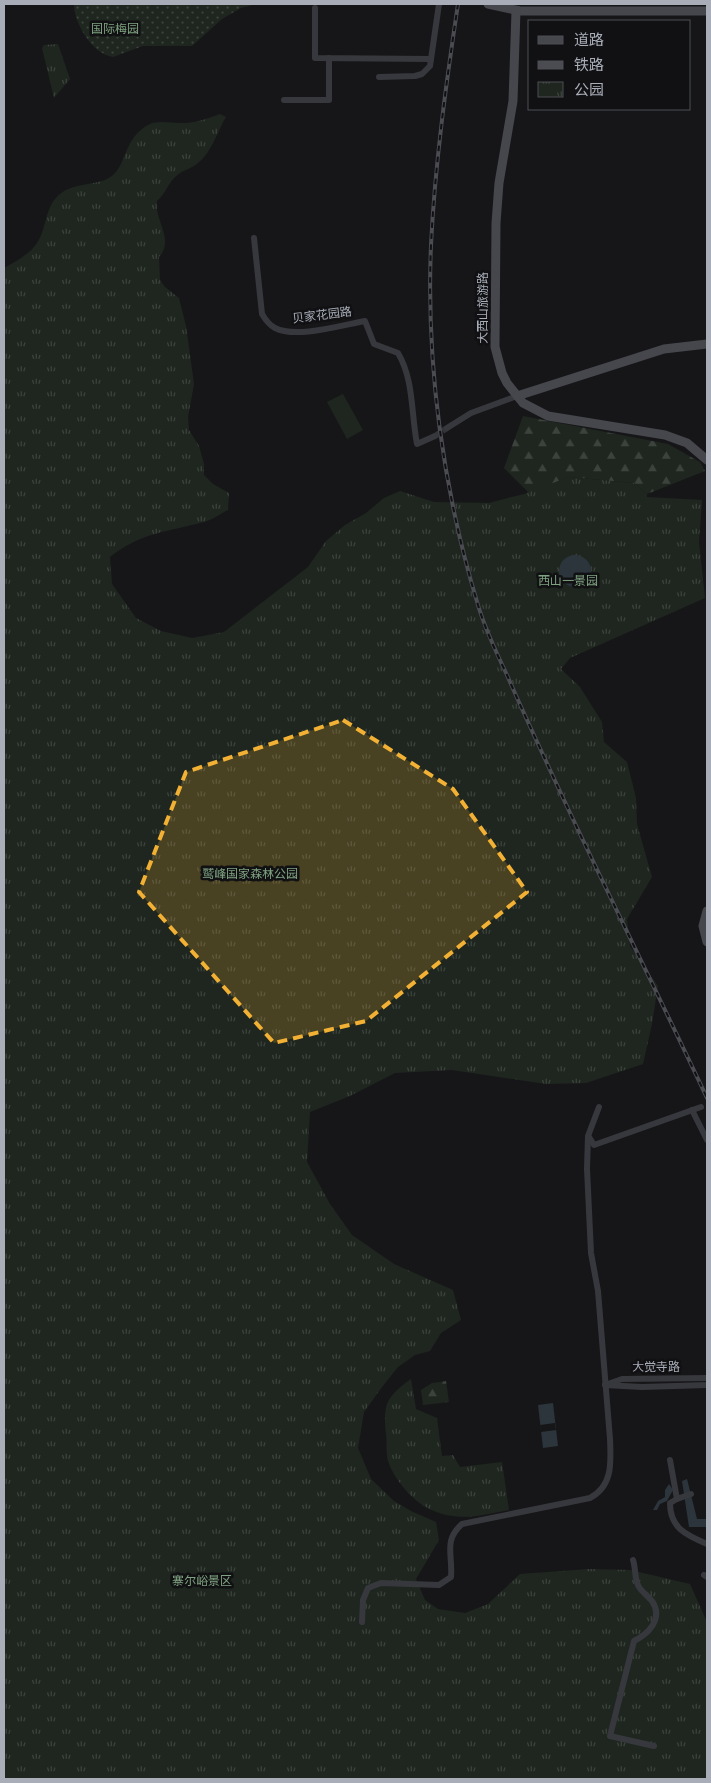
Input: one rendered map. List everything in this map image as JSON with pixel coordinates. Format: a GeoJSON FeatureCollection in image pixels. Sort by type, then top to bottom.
{"type":"FeatureCollection","features":[{"type":"Feature","properties":{"kind":"street"},"geometry":{"type":"LineString","coordinates":[[379,78],[415,76],[422,74],[430,66],[439,4]]}},
{"type":"Feature","properties":{"kind":"street"},"geometry":{"type":"LineString","coordinates":[[488,4],[516,11],[707,11]]}},
{"type":"Feature","properties":{"kind":"street"},"geometry":{"type":"LineString","coordinates":[[315,8],[315,58],[431,59]]}},
{"type":"Feature","properties":{"kind":"street","name":"大西山旅游路"},"geometry":{"type":"LineString","coordinates":[[516,11],[513,102],[500,178],[496,215],[495,336],[498,363],[507,383],[523,403],[548,416],[673,438],[694,448],[707,460]]}},
{"type":"Feature","properties":{"kind":"street"},"geometry":{"type":"LineString","coordinates":[[284,100],[329,100],[329,58]]}},
{"type":"Feature","properties":{"kind":"street","name":"贝家花园路"},"geometry":{"type":"LineString","coordinates":[[254,238],[262,314],[269,324],[275,328],[291,332],[365,322],[374,344],[398,353],[405,365],[409,380],[417,444],[435,436]]}},
{"type":"Feature","properties":{"kind":"street"},"geometry":{"type":"LineString","coordinates":[[447,428],[471,413],[517,396],[664,349],[707,344]]}},
{"type":"Feature","properties":{"kind":"street"},"geometry":{"type":"LineString","coordinates":[[707,911],[703,926],[707,942]]}},
{"type":"Feature","properties":{"kind":"street"},"geometry":{"type":"LineString","coordinates":[[362,1622],[363,1600],[368,1588],[381,1583],[439,1585],[451,1577],[450,1544],[453,1532],[462,1524],[590,1498],[598,1493],[607,1481],[611,1464],[598,1291],[591,1253],[586,1169],[588,1136],[599,1107]]}},
{"type":"Feature","properties":{"kind":"street"},"geometry":{"type":"LineString","coordinates":[[588,1136],[594,1145],[702,1107]]}},
{"type":"Feature","properties":{"kind":"street"},"geometry":{"type":"LineString","coordinates":[[692,1110],[707,1140]]}},
{"type":"Feature","properties":{"kind":"street","name":"大觉寺路"},"geometry":{"type":"LineString","coordinates":[[605,1385],[622,1379],[707,1378]]}},
{"type":"Feature","properties":{"kind":"street","name":"大觉寺路"},"geometry":{"type":"LineString","coordinates":[[605,1385],[622,1387],[707,1385]]}},
{"type":"Feature","properties":{"kind":"street"},"geometry":{"type":"LineString","coordinates":[[670,1460],[677,1499]]}},
{"type":"Feature","properties":{"kind":"street"},"geometry":{"type":"LineString","coordinates":[[691,1494],[670,1503],[670,1516],[682,1532],[707,1544]]}},
{"type":"Feature","properties":{"kind":"street"},"geometry":{"type":"LineString","coordinates":[[633,1560],[638,1586],[652,1602],[656,1610],[654,1624],[647,1634],[634,1641],[610,1736],[654,1746]]}},
{"type":"Feature","properties":{"kind":"highlighted area"},"geometry":{"type":"Polygon","coordinates":[[[343,720],[453,789],[527,892],[366,1021],[274,1043],[139,892],[186,772],[343,720]]]}},
{"type":"Feature","properties":{"kind":"green space","name":"国际梅园"},"geometry":{"type":"Polygon","coordinates":[[[74,4],[256,4],[241,8],[222,19],[192,46],[143,46],[113,57],[105,55],[91,44],[77,20],[74,4]]]}},
{"type":"Feature","properties":{"kind":"green space"},"geometry":{"type":"Polygon","coordinates":[[[58,44],[70,79],[54,98],[42,48],[44,45],[58,44]]]}},
{"type":"Feature","properties":{"kind":"green space","name":"鹫峰国家森林公园"},"geometry":{"type":"Polygon","coordinates":[[[220,114],[226,117],[207,153],[195,165],[175,177],[157,201],[157,208],[165,237],[163,250],[159,257],[160,280],[165,287],[179,298],[186,326],[194,384],[188,417],[189,430],[199,446],[204,464],[204,475],[213,484],[229,493],[228,510],[207,521],[166,531],[133,542],[110,557],[112,584],[136,618],[161,631],[192,638],[224,632],[308,567],[326,541],[345,525],[366,513],[384,498],[400,491],[434,502],[489,503],[524,494],[569,477],[634,483],[647,494],[647,497],[702,500],[699,542],[705,598],[570,658],[561,669],[580,687],[602,722],[604,742],[627,762],[636,798],[637,824],[652,877],[627,919],[630,946],[658,986],[643,1064],[586,1083],[546,1084],[452,1070],[395,1073],[350,1096],[310,1112],[307,1162],[330,1204],[352,1235],[394,1264],[453,1290],[461,1320],[441,1333],[430,1351],[415,1355],[398,1367],[364,1412],[358,1448],[371,1479],[394,1501],[436,1522],[439,1540],[416,1579],[425,1600],[438,1609],[465,1613],[488,1604],[520,1574],[589,1569],[630,1570],[690,1584],[707,1622],[707,1779],[4,1779],[4,268],[26,254],[37,243],[52,203],[56,198],[69,189],[99,182],[116,172],[132,141],[141,129],[153,123],[191,122],[204,120],[220,114]]]}},
{"type":"Feature","properties":{"kind":"green space"},"geometry":{"type":"Polygon","coordinates":[[[343,394],[363,430],[347,439],[327,402],[343,394]]]}},
{"type":"Feature","properties":{"kind":"green space"},"geometry":{"type":"Polygon","coordinates":[[[523,416],[668,444],[700,462],[705,471],[647,494],[634,483],[569,477],[529,493],[504,468],[523,416]]]}},
{"type":"Feature","properties":{"kind":"green space"},"geometry":{"type":"Polygon","coordinates":[[[411,1379],[416,1409],[437,1418],[442,1456],[453,1455],[460,1467],[502,1462],[509,1510],[463,1517],[444,1514],[427,1508],[400,1483],[388,1461],[385,1411],[391,1397],[411,1379]]]}},
{"type":"Feature","properties":{"kind":"green space"},"geometry":{"type":"Polygon","coordinates":[[[446,1381],[449,1402],[423,1405],[421,1390],[432,1383],[446,1381]]]}},
{"type":"Feature","properties":{"kind":"shaded area"},"geometry":{"type":"Polygon","coordinates":[[[575,555],[581,556],[586,560],[590,565],[590,577],[586,582],[581,586],[575,587],[569,586],[564,582],[560,577],[559,571],[560,565],[564,560],[569,556],[575,555]]]}},
{"type":"Feature","properties":{"kind":"shaded area"},"geometry":{"type":"Polygon","coordinates":[[[553,1403],[558,1446],[543,1448],[538,1405],[553,1403]]]}},
{"type":"Feature","properties":{"kind":"shaded area"},"geometry":{"type":"Polygon","coordinates":[[[687,1479],[697,1519],[707,1519],[706,1527],[689,1527],[682,1481],[687,1479]]]}},
{"type":"Feature","properties":{"kind":"shaded area"},"geometry":{"type":"Polygon","coordinates":[[[669,1484],[673,1490],[667,1501],[660,1504],[657,1510],[653,1510],[658,1501],[665,1497],[665,1490],[669,1484]]]}},
{"type":"Feature","properties":{"kind":"pier"},"geometry":{"type":"Polygon","coordinates":[[[555,1423],[556,1430],[541,1432],[540,1425],[555,1423]]]}},
{"type":"Feature","properties":{"kind":"tunnel"},"geometry":{"type":"LineString","coordinates":[[435,436],[447,428]]}},
{"type":"Feature","properties":{"kind":"railway"},"geometry":{"type":"LineString","coordinates":[[458,4],[438,154],[431,245],[430,290],[431,336],[439,427],[455,517],[478,605],[491,640],[565,802],[707,1098]]}},
{"type":"Feature","properties":{"kind":"park label","name":"西山一景园"},"geometry":{"type":"Point","coordinates":[568,581]}},
{"type":"Feature","properties":{"kind":"park label","name":"寨尔峪景区"},"geometry":{"type":"Point","coordinates":[202,1581]}}]}
